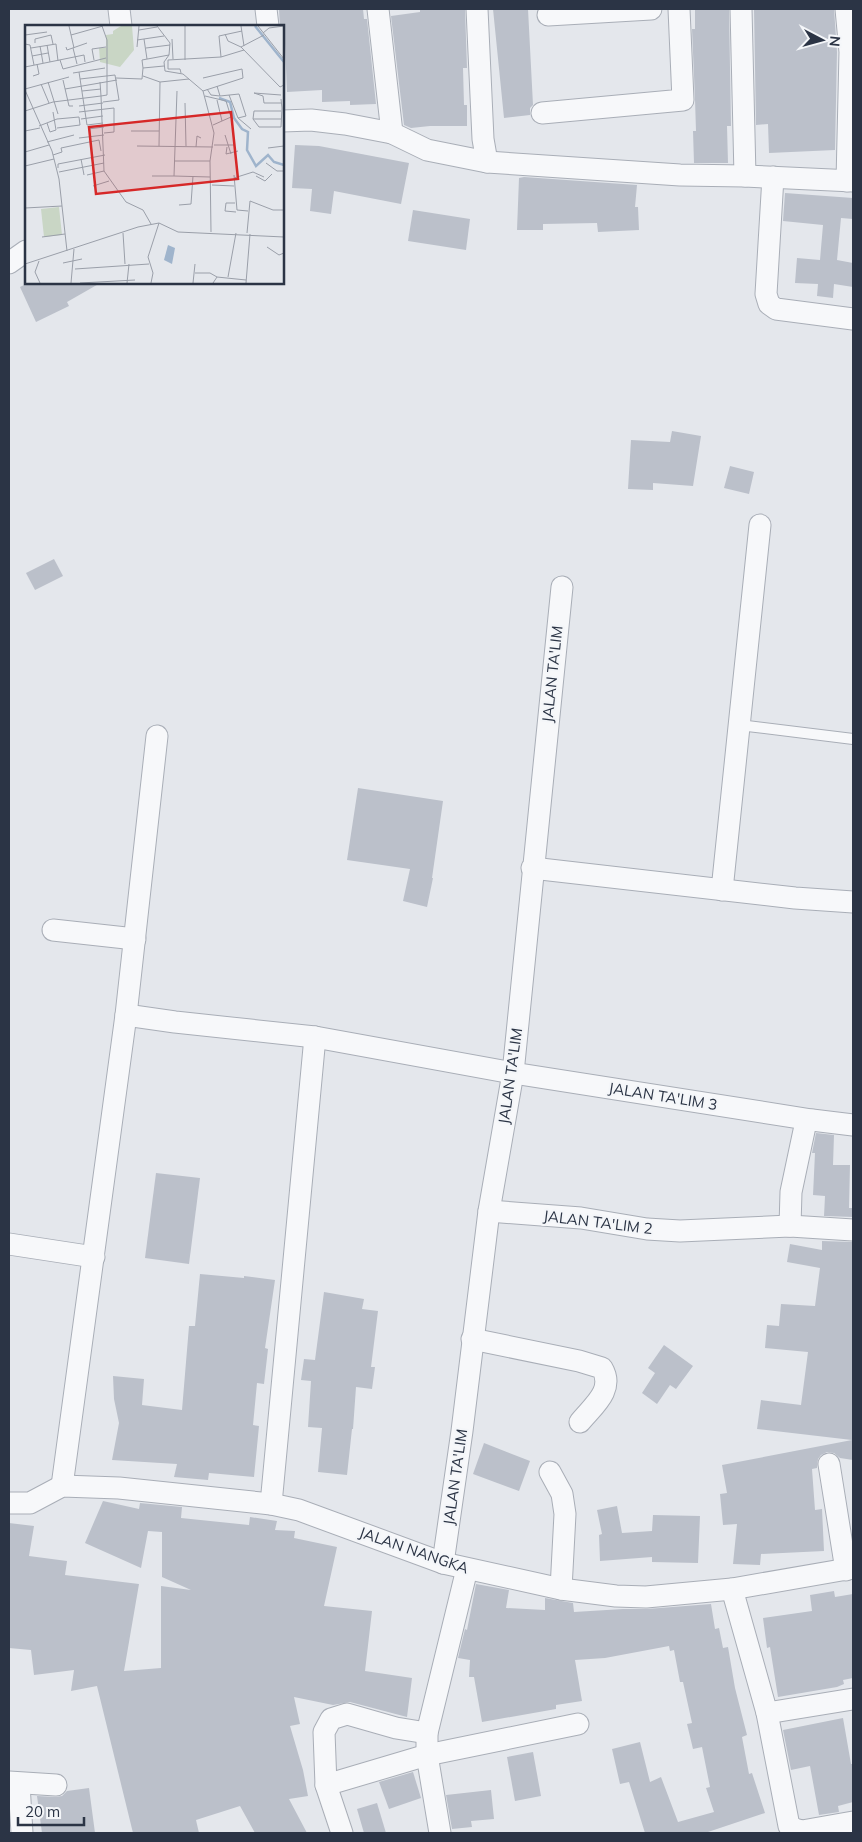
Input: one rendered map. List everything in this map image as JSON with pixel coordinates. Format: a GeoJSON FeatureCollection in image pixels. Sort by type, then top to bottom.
{"type":"FeatureCollection","features":[{"type":"Feature","properties":{"kind":"street"},"geometry":{"type":"LineString","coordinates":[[119,9],[121,25]]}},
{"type":"Feature","properties":{"kind":"street"},"geometry":{"type":"LineString","coordinates":[[266,9],[268,25]]}},
{"type":"Feature","properties":{"kind":"street"},"geometry":{"type":"LineString","coordinates":[[378,9],[392,133]]}},
{"type":"Feature","properties":{"kind":"street"},"geometry":{"type":"LineString","coordinates":[[477,9],[487,162]]}},
{"type":"Feature","properties":{"kind":"street"},"geometry":{"type":"LineString","coordinates":[[548,15],[651,9]]}},
{"type":"Feature","properties":{"kind":"street"},"geometry":{"type":"LineString","coordinates":[[542,113],[682,100],[679,9]]}},
{"type":"Feature","properties":{"kind":"street"},"geometry":{"type":"LineString","coordinates":[[741,9],[745,176]]}},
{"type":"Feature","properties":{"kind":"street"},"geometry":{"type":"LineString","coordinates":[[284,121],[311,120],[346,124],[392,133],[427,150],[487,162],[680,175],[850,181],[850,52],[846,9]]}},
{"type":"Feature","properties":{"kind":"street"},"geometry":{"type":"LineString","coordinates":[[773,177],[766,294],[769,304],[776,309],[853,319]]}},
{"type":"Feature","properties":{"kind":"street"},"geometry":{"type":"LineString","coordinates":[[9,263],[25,252]]}},
{"type":"Feature","properties":{"kind":"street"},"geometry":{"type":"LineString","coordinates":[[722,890],[760,526]]}},
{"type":"Feature","properties":{"kind":"street","name":"JALAN TA'LIM"},"geometry":{"type":"LineString","coordinates":[[443,1563],[462,1431],[489,1211],[513,1073],[532,868],[562,588]]}},
{"type":"Feature","properties":{"kind":"street"},"geometry":{"type":"LineString","coordinates":[[62,1486],[126,1015],[157,736]]}},
{"type":"Feature","properties":{"kind":"street"},"geometry":{"type":"LineString","coordinates":[[532,868],[795,898],[853,902]]}},
{"type":"Feature","properties":{"kind":"street"},"geometry":{"type":"LineString","coordinates":[[53,930],[135,939]]}},
{"type":"Feature","properties":{"kind":"street","name":"JALAN TA'LIM 3"},"geometry":{"type":"LineString","coordinates":[[126,1015],[315,1038],[513,1073],[853,1125]]}},
{"type":"Feature","properties":{"kind":"street"},"geometry":{"type":"LineString","coordinates":[[271,1504],[315,1038]]}},
{"type":"Feature","properties":{"kind":"street"},"geometry":{"type":"LineString","coordinates":[[790,1226],[794,1178],[805,1126],[808,1121],[812,1120]]}},
{"type":"Feature","properties":{"kind":"street","name":"JALAN TA'LIM 2"},"geometry":{"type":"LineString","coordinates":[[489,1211],[581,1218],[647,1229],[680,1231],[790,1226],[853,1230]]}},
{"type":"Feature","properties":{"kind":"street"},"geometry":{"type":"LineString","coordinates":[[9,1244],[94,1257]]}},
{"type":"Feature","properties":{"kind":"street"},"geometry":{"type":"LineString","coordinates":[[472,1339],[579,1361],[602,1368],[606,1374],[607,1386],[605,1393],[580,1422]]}},
{"type":"Feature","properties":{"kind":"street"},"geometry":{"type":"LineString","coordinates":[[829,1464],[850,1569]]}},
{"type":"Feature","properties":{"kind":"street"},"geometry":{"type":"LineString","coordinates":[[550,1472],[562,1494],[565,1514],[560,1589]]}},
{"type":"Feature","properties":{"kind":"street","name":"JALAN NANGKA"},"geometry":{"type":"LineString","coordinates":[[9,1503],[30,1503],[62,1486],[119,1488],[271,1504],[299,1510],[443,1563],[560,1589],[616,1596],[646,1597],[732,1589],[850,1569]]}},
{"type":"Feature","properties":{"kind":"street"},"geometry":{"type":"LineString","coordinates":[[440,1833],[427,1755],[427,1733],[467,1569]]}},
{"type":"Feature","properties":{"kind":"street"},"geometry":{"type":"LineString","coordinates":[[732,1589],[767,1713],[789,1826],[802,1831],[853,1822]]}},
{"type":"Feature","properties":{"kind":"street"},"geometry":{"type":"LineString","coordinates":[[767,1713],[853,1699]]}},
{"type":"Feature","properties":{"kind":"street"},"geometry":{"type":"LineString","coordinates":[[342,1833],[326,1785],[324,1732],[331,1719],[346,1714],[396,1728],[427,1733]]}},
{"type":"Feature","properties":{"kind":"street"},"geometry":{"type":"LineString","coordinates":[[326,1785],[427,1755],[578,1724]]}},
{"type":"Feature","properties":{"kind":"street"},"geometry":{"type":"LineString","coordinates":[[22,1833],[14,1783],[56,1785]]}},
{"type":"Feature","properties":{"kind":"lane"},"geometry":{"type":"LineString","coordinates":[[739,725],[853,738]]}},
{"type":"Feature","properties":{"kind":"building"},"geometry":{"type":"Polygon","coordinates":[[[279,9],[363,9],[364,19],[367,19],[376,104],[350,105],[350,101],[322,102],[322,90],[287,92],[284,25],[280,25],[279,9]]]}},
{"type":"Feature","properties":{"kind":"building"},"geometry":{"type":"Polygon","coordinates":[[[420,9],[465,9],[467,68],[463,68],[464,105],[467,105],[467,126],[411,128],[404,125],[391,16],[420,12],[420,9]]]}},
{"type":"Feature","properties":{"kind":"building"},"geometry":{"type":"Polygon","coordinates":[[[493,9],[528,9],[533,105],[530,108],[530,115],[504,118],[493,9]]]}},
{"type":"Feature","properties":{"kind":"building"},"geometry":{"type":"Polygon","coordinates":[[[695,9],[729,9],[731,126],[727,126],[728,163],[694,163],[693,131],[696,131],[692,29],[695,29],[695,9]]]}},
{"type":"Feature","properties":{"kind":"building"},"geometry":{"type":"Polygon","coordinates":[[[754,9],[834,9],[837,52],[835,150],[769,153],[768,124],[756,125],[754,9]]]}},
{"type":"Feature","properties":{"kind":"building"},"geometry":{"type":"Polygon","coordinates":[[[295,145],[319,146],[409,163],[401,204],[334,191],[331,214],[310,211],[312,189],[292,188],[295,145]]]}},
{"type":"Feature","properties":{"kind":"building"},"geometry":{"type":"Polygon","coordinates":[[[519,178],[637,185],[635,207],[638,207],[639,230],[598,232],[597,223],[543,224],[543,230],[517,230],[519,178]]]}},
{"type":"Feature","properties":{"kind":"building"},"geometry":{"type":"Polygon","coordinates":[[[785,193],[853,198],[853,219],[841,218],[837,260],[853,263],[853,287],[834,284],[833,298],[817,296],[818,284],[795,283],[797,258],[820,260],[823,225],[783,221],[785,193]]]}},
{"type":"Feature","properties":{"kind":"building"},"geometry":{"type":"Polygon","coordinates":[[[413,210],[470,219],[466,250],[408,241],[413,210]]]}},
{"type":"Feature","properties":{"kind":"building"},"geometry":{"type":"Polygon","coordinates":[[[26,284],[98,284],[67,302],[69,306],[36,322],[20,287],[26,284]]]}},
{"type":"Feature","properties":{"kind":"building"},"geometry":{"type":"Polygon","coordinates":[[[672,431],[701,436],[693,486],[653,483],[653,490],[628,489],[631,440],[670,442],[672,431]]]}},
{"type":"Feature","properties":{"kind":"building"},"geometry":{"type":"Polygon","coordinates":[[[730,466],[754,472],[749,494],[724,488],[730,466]]]}},
{"type":"Feature","properties":{"kind":"building"},"geometry":{"type":"Polygon","coordinates":[[[54,559],[63,576],[35,590],[26,573],[54,559]]]}},
{"type":"Feature","properties":{"kind":"building"},"geometry":{"type":"Polygon","coordinates":[[[358,788],[443,801],[433,878],[427,907],[403,901],[410,869],[347,860],[358,788]]]}},
{"type":"Feature","properties":{"kind":"building"},"geometry":{"type":"Polygon","coordinates":[[[816,1133],[834,1135],[833,1165],[850,1165],[849,1208],[853,1208],[853,1217],[824,1216],[825,1196],[813,1195],[815,1153],[812,1153],[816,1133]]]}},
{"type":"Feature","properties":{"kind":"building"},"geometry":{"type":"Polygon","coordinates":[[[156,1173],[200,1178],[189,1264],[145,1258],[156,1173]]]}},
{"type":"Feature","properties":{"kind":"building"},"geometry":{"type":"Polygon","coordinates":[[[822,1241],[853,1242],[853,1460],[840,1458],[834,1453],[827,1452],[818,1459],[817,1468],[812,1469],[815,1510],[822,1509],[824,1551],[761,1554],[760,1565],[733,1564],[737,1524],[723,1525],[720,1494],[727,1493],[722,1465],[852,1440],[757,1429],[761,1400],[801,1405],[808,1352],[765,1348],[767,1325],[779,1326],[781,1304],[815,1306],[820,1268],[787,1262],[790,1244],[822,1250],[822,1241]]]}},
{"type":"Feature","properties":{"kind":"building"},"geometry":{"type":"Polygon","coordinates":[[[200,1274],[244,1278],[244,1276],[275,1280],[265,1348],[268,1349],[264,1384],[257,1383],[253,1425],[259,1426],[254,1477],[209,1473],[208,1480],[174,1477],[177,1464],[112,1460],[119,1423],[114,1399],[113,1376],[144,1379],[142,1405],[182,1410],[189,1326],[195,1326],[200,1274]]]}},
{"type":"Feature","properties":{"kind":"building"},"geometry":{"type":"Polygon","coordinates":[[[324,1292],[364,1299],[362,1309],[378,1311],[371,1367],[375,1367],[372,1389],[356,1387],[347,1475],[318,1472],[322,1428],[308,1427],[311,1381],[301,1380],[304,1359],[315,1360],[324,1292]]]}},
{"type":"Feature","properties":{"kind":"building"},"geometry":{"type":"Polygon","coordinates":[[[664,1345],[693,1366],[676,1389],[670,1385],[657,1404],[642,1393],[655,1373],[648,1368],[664,1345]]]}},
{"type":"Feature","properties":{"kind":"building"},"geometry":{"type":"Polygon","coordinates":[[[484,1443],[530,1461],[519,1491],[473,1474],[484,1443]]]}},
{"type":"Feature","properties":{"kind":"building"},"geometry":{"type":"Polygon","coordinates":[[[103,1501],[139,1509],[140,1503],[182,1507],[181,1518],[249,1525],[250,1517],[277,1521],[275,1530],[295,1531],[294,1538],[337,1547],[324,1606],[372,1611],[365,1671],[412,1678],[407,1717],[350,1702],[333,1705],[294,1697],[300,1724],[290,1726],[303,1770],[308,1796],[289,1799],[307,1833],[255,1833],[240,1806],[196,1820],[199,1833],[133,1833],[97,1686],[71,1691],[74,1670],[34,1675],[31,1650],[9,1648],[9,1523],[34,1526],[29,1556],[67,1561],[65,1575],[139,1584],[124,1671],[161,1668],[161,1586],[191,1590],[162,1577],[162,1532],[148,1531],[141,1568],[85,1543],[103,1501]]]}},
{"type":"Feature","properties":{"kind":"building"},"geometry":{"type":"Polygon","coordinates":[[[617,1506],[622,1533],[652,1531],[653,1515],[700,1516],[698,1563],[652,1562],[652,1557],[600,1561],[599,1535],[602,1534],[597,1510],[617,1506]]]}},
{"type":"Feature","properties":{"kind":"building"},"geometry":{"type":"Polygon","coordinates":[[[476,1584],[509,1590],[506,1608],[545,1610],[545,1598],[573,1603],[574,1612],[711,1604],[715,1629],[719,1628],[723,1648],[728,1647],[735,1688],[747,1735],[742,1737],[749,1774],[752,1773],[765,1813],[705,1833],[645,1833],[629,1782],[620,1784],[612,1749],[640,1742],[650,1782],[661,1777],[678,1822],[714,1812],[706,1788],[710,1787],[702,1747],[693,1749],[687,1724],[692,1723],[683,1682],[680,1682],[674,1650],[670,1651],[669,1646],[605,1658],[575,1660],[582,1701],[556,1705],[556,1709],[482,1722],[474,1677],[469,1677],[470,1660],[458,1658],[465,1629],[467,1630],[476,1584]]]}},
{"type":"Feature","properties":{"kind":"building"},"geometry":{"type":"Polygon","coordinates":[[[834,1591],[835,1597],[853,1594],[853,1678],[843,1680],[844,1684],[837,1687],[778,1697],[770,1647],[767,1648],[763,1618],[812,1611],[810,1595],[834,1591]]]}},
{"type":"Feature","properties":{"kind":"building"},"geometry":{"type":"Polygon","coordinates":[[[843,1718],[851,1764],[853,1764],[853,1802],[838,1806],[839,1812],[819,1815],[810,1766],[791,1770],[783,1730],[843,1718]]]}},
{"type":"Feature","properties":{"kind":"building"},"geometry":{"type":"Polygon","coordinates":[[[533,1752],[541,1796],[515,1801],[507,1757],[533,1752]]]}},
{"type":"Feature","properties":{"kind":"building"},"geometry":{"type":"Polygon","coordinates":[[[413,1772],[421,1798],[389,1809],[379,1782],[413,1772]]]}},
{"type":"Feature","properties":{"kind":"building"},"geometry":{"type":"Polygon","coordinates":[[[89,1788],[95,1833],[42,1833],[37,1796],[56,1797],[62,1796],[67,1791],[89,1788]]]}},
{"type":"Feature","properties":{"kind":"building"},"geometry":{"type":"Polygon","coordinates":[[[491,1790],[494,1819],[471,1821],[472,1827],[452,1829],[446,1795],[491,1790]]]}},
{"type":"Feature","properties":{"kind":"building"},"geometry":{"type":"Polygon","coordinates":[[[377,1803],[386,1833],[364,1833],[357,1809],[377,1803]]]}}]}
